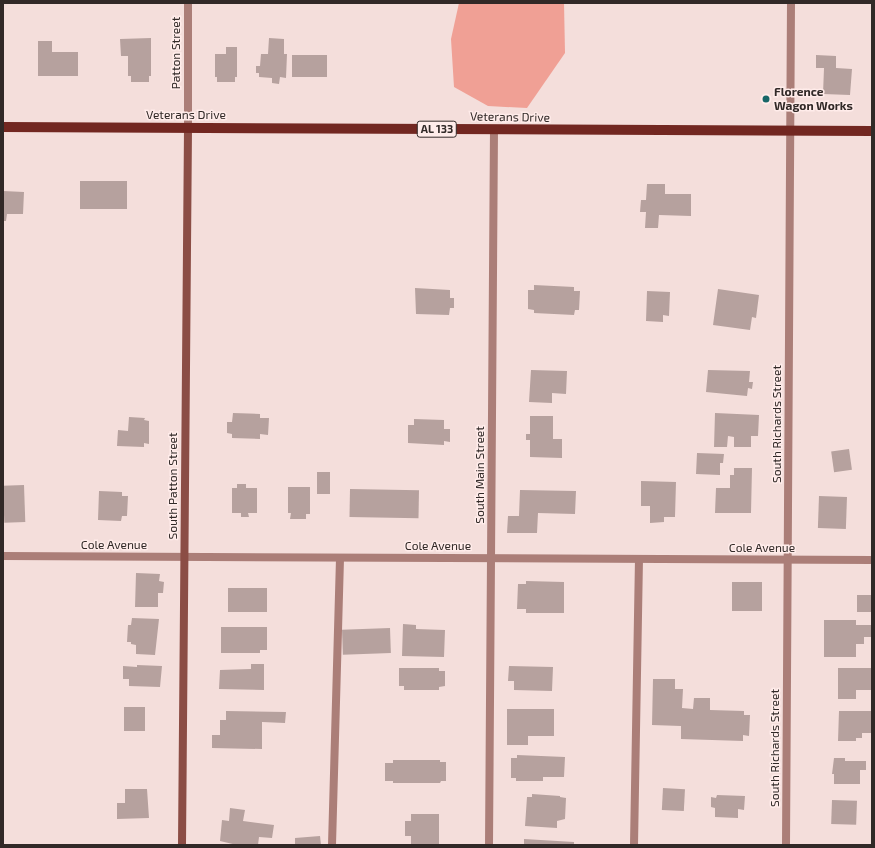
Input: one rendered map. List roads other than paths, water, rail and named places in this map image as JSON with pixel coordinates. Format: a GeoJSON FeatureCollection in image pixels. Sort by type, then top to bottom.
{"type":"FeatureCollection","features":[{"type":"Feature","properties":{"kind":"main road","name":"Veterans Drive"},"geometry":{"type":"LineString","coordinates":[[3,127],[872,131]]}},
{"type":"Feature","properties":{"kind":"street","name":"Patton Street"},"geometry":{"type":"LineString","coordinates":[[188,3],[188,128]]}},
{"type":"Feature","properties":{"kind":"street","name":"South Richards Street"},"geometry":{"type":"LineString","coordinates":[[786,845],[791,3]]}},
{"type":"Feature","properties":{"kind":"street","name":"South Patton Street"},"geometry":{"type":"LineString","coordinates":[[182,845],[188,128]]}},
{"type":"Feature","properties":{"kind":"street","name":"South Main Street"},"geometry":{"type":"LineString","coordinates":[[489,845],[494,130]]}},
{"type":"Feature","properties":{"kind":"street","name":"Cole Avenue"},"geometry":{"type":"LineString","coordinates":[[3,556],[872,560]]}},
{"type":"Feature","properties":{"kind":"street"},"geometry":{"type":"LineString","coordinates":[[332,845],[340,558]]}},
{"type":"Feature","properties":{"kind":"street"},"geometry":{"type":"LineString","coordinates":[[634,845],[639,559]]}},
{"type":"Feature","properties":{"kind":"place","name":"Florence Wagon Works"},"geometry":{"type":"Point","coordinates":[766,99]}}]}
